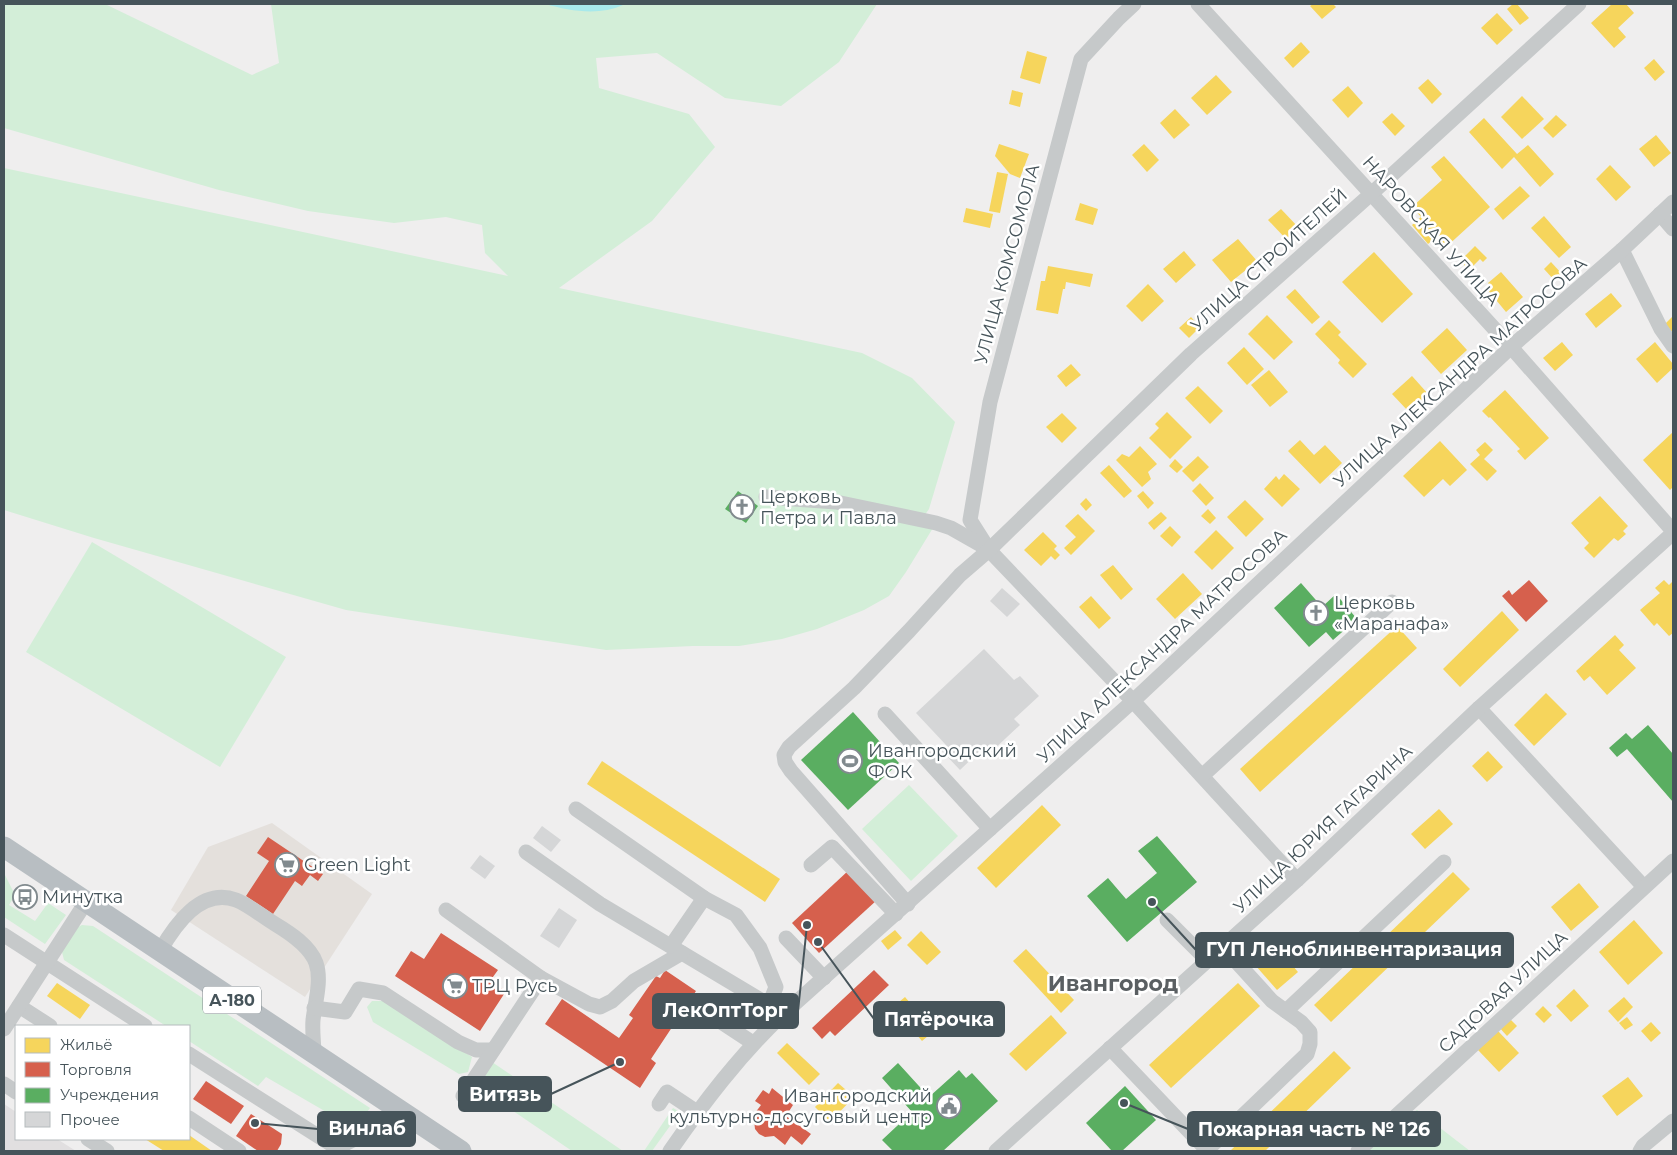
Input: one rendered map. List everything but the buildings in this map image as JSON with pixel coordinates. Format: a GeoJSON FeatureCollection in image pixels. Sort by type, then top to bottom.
{"type":"FeatureCollection","features":[{"type":"Feature","properties":{"kind":"highway","name":"А-180"},"geometry":{"type":"LineString","coordinates":[[4,847],[461,1151]]}},
{"type":"Feature","properties":{"kind":"street","name":"УЛИЦА КОМСОМОЛА"},"geometry":{"type":"LineString","coordinates":[[989,550],[970,520],[990,402],[1081,59],[1134,4]]}},
{"type":"Feature","properties":{"kind":"street","name":"НАРОВСКАЯ УЛИЦА"},"geometry":{"type":"LineString","coordinates":[[1198,4],[1511,347],[1673,532]]}},
{"type":"Feature","properties":{"kind":"street","name":"УЛИЦА СТРОИТЕЛЕЙ"},"geometry":{"type":"LineString","coordinates":[[908,904],[784,762],[784,755],[789,747],[854,688],[960,575],[989,550],[1191,354],[1371,194],[1579,4]]}},
{"type":"Feature","properties":{"kind":"street","name":"УЛИЦА АЛЕКСАНДРА МАТРОСОВА"},"geometry":{"type":"LineString","coordinates":[[670,1151],[697,1112],[753,1043],[782,1015],[1133,701],[1511,347],[1622,250],[1673,202]]}},
{"type":"Feature","properties":{"kind":"street"},"geometry":{"type":"LineString","coordinates":[[1660,214],[1673,230]]}},
{"type":"Feature","properties":{"kind":"street"},"geometry":{"type":"LineString","coordinates":[[1622,250],[1661,329],[1673,346]]}},
{"type":"Feature","properties":{"kind":"street"},"geometry":{"type":"LineString","coordinates":[[766,497],[836,502],[936,523],[951,528],[989,550],[1133,701],[1297,880]]}},
{"type":"Feature","properties":{"kind":"street","name":"УЛИЦА ЮРИЯ ГАГАРИНА"},"geometry":{"type":"LineString","coordinates":[[996,1151],[1297,880],[1479,708],[1673,532]]}},
{"type":"Feature","properties":{"kind":"street"},"geometry":{"type":"LineString","coordinates":[[1202,776],[1392,602]]}},
{"type":"Feature","properties":{"kind":"street"},"geometry":{"type":"LineString","coordinates":[[1479,708],[1644,887]]}},
{"type":"Feature","properties":{"kind":"street"},"geometry":{"type":"LineString","coordinates":[[885,714],[990,829]]}},
{"type":"Feature","properties":{"kind":"street"},"geometry":{"type":"LineString","coordinates":[[576,809],[704,898],[736,915],[760,948],[776,987],[769,1005]]}},
{"type":"Feature","properties":{"kind":"street"},"geometry":{"type":"LineString","coordinates":[[811,865],[832,847],[896,914]]}},
{"type":"Feature","properties":{"kind":"street"},"geometry":{"type":"LineString","coordinates":[[526,852],[600,904],[769,1005],[782,1015]]}},
{"type":"Feature","properties":{"kind":"street","name":"САДОВАЯ УЛИЦА"},"geometry":{"type":"LineString","coordinates":[[1358,1151],[1673,860]]}},
{"type":"Feature","properties":{"kind":"street"},"geometry":{"type":"LineString","coordinates":[[1286,1011],[1444,862]]}},
{"type":"Feature","properties":{"kind":"street"},"geometry":{"type":"LineString","coordinates":[[160,951],[173,928],[195,907],[218,896],[236,900],[282,929],[310,951],[317,964],[318,985],[313,1023],[314,1055]]}},
{"type":"Feature","properties":{"kind":"street"},"geometry":{"type":"LineString","coordinates":[[446,910],[541,978],[589,1004],[600,1007],[612,1001],[676,950],[704,898]]}},
{"type":"Feature","properties":{"kind":"street"},"geometry":{"type":"LineString","coordinates":[[4,1029],[86,902]]}},
{"type":"Feature","properties":{"kind":"street"},"geometry":{"type":"LineString","coordinates":[[1167,920],[1208,961]]}},
{"type":"Feature","properties":{"kind":"street"},"geometry":{"type":"LineString","coordinates":[[4,934],[47,964],[143,1025]]}},
{"type":"Feature","properties":{"kind":"street"},"geometry":{"type":"LineString","coordinates":[[786,938],[824,978]]}},
{"type":"Feature","properties":{"kind":"street"},"geometry":{"type":"LineString","coordinates":[[1110,1048],[1207,1150],[1307,1054],[1310,1044],[1310,1032],[1302,1022],[1272,1001],[1223,947]]}},
{"type":"Feature","properties":{"kind":"street"},"geometry":{"type":"LineString","coordinates":[[462,1096],[541,978]]}},
{"type":"Feature","properties":{"kind":"street"},"geometry":{"type":"LineString","coordinates":[[314,1008],[345,1012],[358,989],[383,993],[458,1042],[476,1050],[493,1050]]}},
{"type":"Feature","properties":{"kind":"street"},"geometry":{"type":"LineString","coordinates":[[19,1006],[48,1025]]}},
{"type":"Feature","properties":{"kind":"street"},"geometry":{"type":"LineString","coordinates":[[712,1016],[753,1043]]}},
{"type":"Feature","properties":{"kind":"street"},"geometry":{"type":"LineString","coordinates":[[190,1055],[338,1150],[403,1114]]}},
{"type":"Feature","properties":{"kind":"street"},"geometry":{"type":"LineString","coordinates":[[4,1084],[15,1091]]}},
{"type":"Feature","properties":{"kind":"street"},"geometry":{"type":"LineString","coordinates":[[659,1104],[667,1092],[697,1112]]}},
{"type":"Feature","properties":{"kind":"street"},"geometry":{"type":"LineString","coordinates":[[190,1119],[239,1151]]}},
{"type":"Feature","properties":{"kind":"street"},"geometry":{"type":"LineString","coordinates":[[1640,1151],[1643,1146],[1673,1121]]}},
{"type":"Feature","properties":{"kind":"street"},"geometry":{"type":"LineString","coordinates":[[90,1140],[106,1151]]}},
{"type":"Feature","properties":{"kind":"shaded area"},"geometry":{"type":"Polygon","coordinates":[[[272,823],[372,894],[305,997],[171,910],[208,847],[272,823]]]}},
{"type":"Feature","properties":{"kind":"shaded area"},"geometry":{"type":"Polygon","coordinates":[[[4,1104],[15,1111],[15,1140],[59,1140],[76,1151],[4,1151],[4,1104]]]}},
{"type":"Feature","properties":{"kind":"green space"},"geometry":{"type":"Polygon","coordinates":[[[4,4],[105,4],[252,75],[279,63],[271,4],[877,4],[839,62],[781,106],[725,98],[657,53],[596,58],[599,88],[689,114],[715,147],[652,221],[559,288],[862,353],[912,378],[955,422],[929,509],[922,519],[936,523],[889,596],[864,610],[817,629],[782,639],[739,646],[606,650],[346,610],[94,538],[4,510],[4,168],[508,276],[485,253],[482,225],[446,217],[394,223],[308,211],[219,190],[4,128],[4,4]]]}},
{"type":"Feature","properties":{"kind":"green space"},"geometry":{"type":"Polygon","coordinates":[[[92,542],[286,657],[220,767],[26,652],[92,542]]]}},
{"type":"Feature","properties":{"kind":"green space"},"geometry":{"type":"Polygon","coordinates":[[[909,785],[958,836],[911,881],[862,829],[909,785]]]}},
{"type":"Feature","properties":{"kind":"green space"},"geometry":{"type":"Polygon","coordinates":[[[4,873],[15,895],[9,905],[35,921],[48,903],[66,915],[45,944],[4,917],[4,873]]]}},
{"type":"Feature","properties":{"kind":"green space"},"geometry":{"type":"Polygon","coordinates":[[[82,925],[93,926],[370,1108],[364,1116],[347,1124],[266,1077],[258,1086],[190,1042],[190,1025],[164,1025],[64,960],[61,948],[72,930],[82,925]]]}},
{"type":"Feature","properties":{"kind":"green space"},"geometry":{"type":"Polygon","coordinates":[[[372,1001],[384,1001],[472,1057],[468,1072],[459,1074],[373,1022],[367,1007],[372,1001]]]}},
{"type":"Feature","properties":{"kind":"green space"},"geometry":{"type":"Polygon","coordinates":[[[492,1062],[623,1151],[572,1151],[475,1085],[492,1062]]]}},
{"type":"Feature","properties":{"kind":"green space"},"geometry":{"type":"Polygon","coordinates":[[[673,1108],[680,1112],[652,1151],[644,1151],[673,1108]]]}},
{"type":"Feature","properties":{"kind":"green space"},"geometry":{"type":"Polygon","coordinates":[[[1417,1110],[1470,1151],[1367,1151],[1417,1110]]]}},
{"type":"Feature","properties":{"kind":"water"},"geometry":{"type":"Polygon","coordinates":[[[545,4],[623,5],[604,10],[584,11],[564,9],[545,4]]]}},
{"type":"Feature","properties":{"kind":"place","name":"Церковь Петра и Павла"},"geometry":{"type":"Point","coordinates":[742,507]}},
{"type":"Feature","properties":{"kind":"place","name":"Церковь «Маранафа»"},"geometry":{"type":"Point","coordinates":[1316,613]}},
{"type":"Feature","properties":{"kind":"place","name":"Ивангородский ФОК"},"geometry":{"type":"Point","coordinates":[850,761]}},
{"type":"Feature","properties":{"kind":"place","name":"Green Light"},"geometry":{"type":"Point","coordinates":[287,865]}},
{"type":"Feature","properties":{"kind":"place","name":"Минутка"},"geometry":{"type":"Point","coordinates":[25,897]}},
{"type":"Feature","properties":{"kind":"place","name":"ГУП Леноблинвентаризация"},"geometry":{"type":"Point","coordinates":[1152,902]}},
{"type":"Feature","properties":{"kind":"place","name":"ЛекОптТорг"},"geometry":{"type":"Point","coordinates":[807,925]}},
{"type":"Feature","properties":{"kind":"place","name":"Пятёрочка"},"geometry":{"type":"Point","coordinates":[818,942]}},
{"type":"Feature","properties":{"kind":"place","name":"ТРЦ Русь"},"geometry":{"type":"Point","coordinates":[455,986]}},
{"type":"Feature","properties":{"kind":"place","name":"Витязь"},"geometry":{"type":"Point","coordinates":[620,1062]}},
{"type":"Feature","properties":{"kind":"place","name":"Пожарная часть № 126"},"geometry":{"type":"Point","coordinates":[1124,1103]}},
{"type":"Feature","properties":{"kind":"place","name":"Ивангородский культурно-досуговый центр"},"geometry":{"type":"Point","coordinates":[949,1106]}},
{"type":"Feature","properties":{"kind":"place","name":"Винлаб"},"geometry":{"type":"Point","coordinates":[255,1123]}},
{"type":"Feature","properties":{"kind":"district","name":"Ивангород"},"geometry":{"type":"Point","coordinates":[1113,983]}}]}
